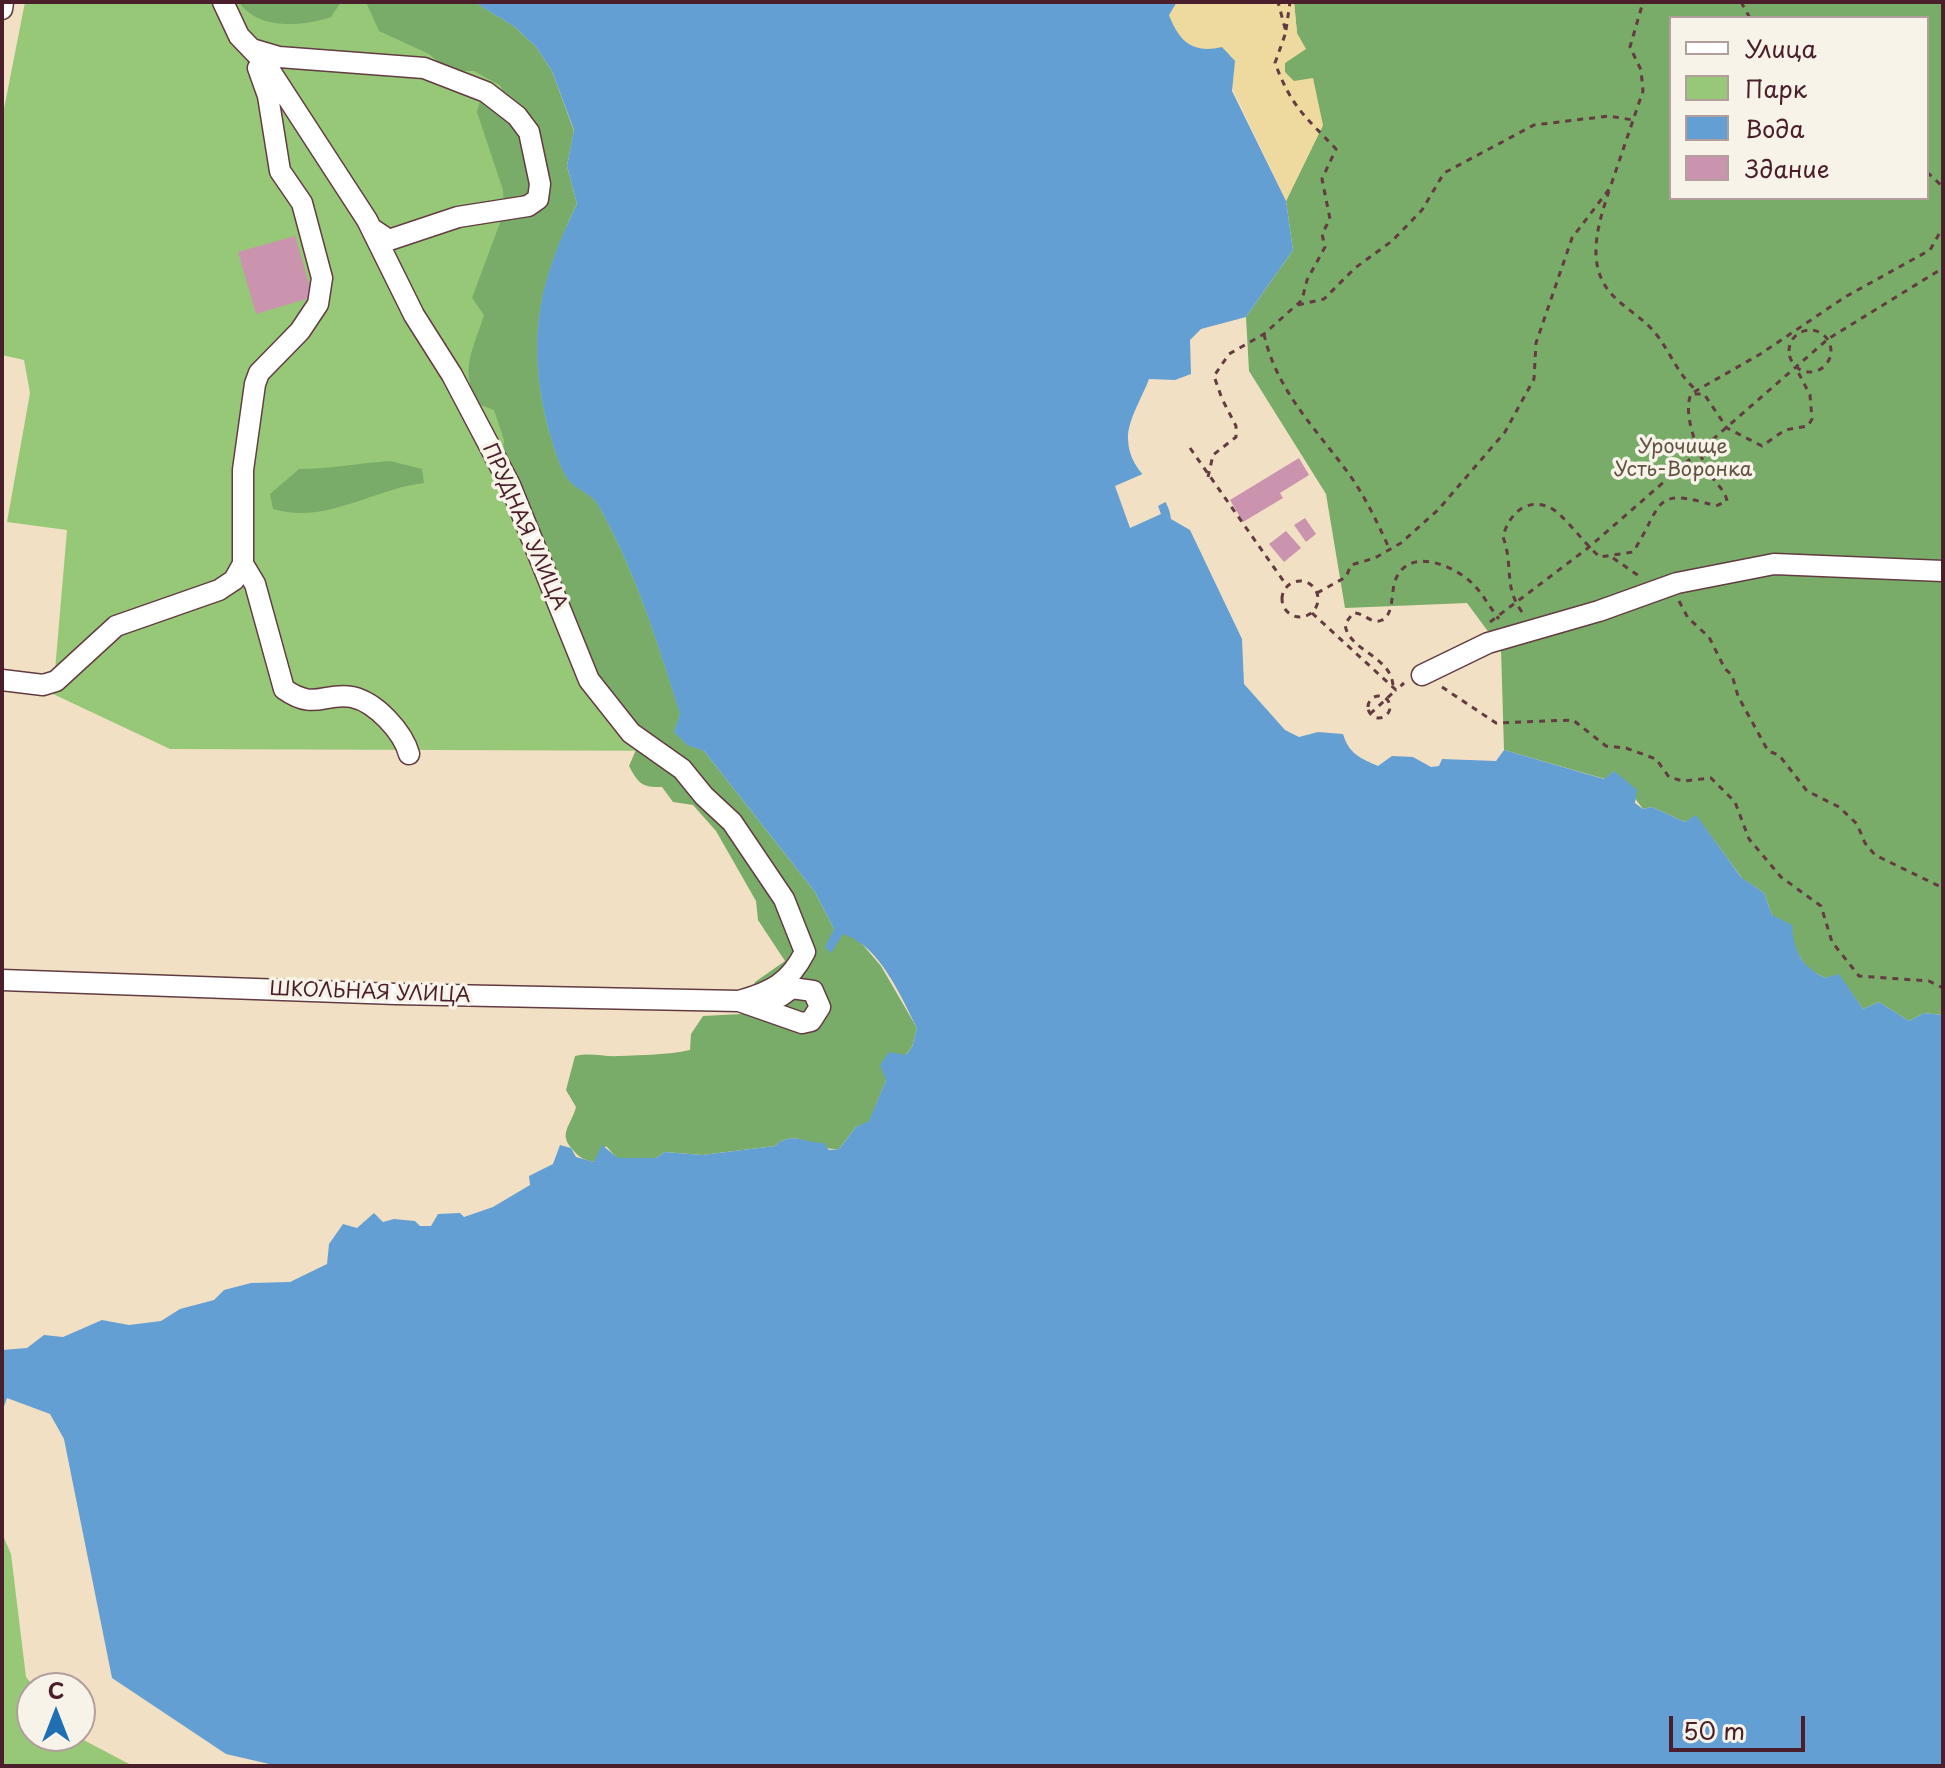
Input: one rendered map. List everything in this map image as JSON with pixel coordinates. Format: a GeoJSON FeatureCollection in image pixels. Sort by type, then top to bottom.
{"type":"FeatureCollection","features":[{"type":"Feature","properties":{"kind":"street"},"geometry":{"type":"LineString","coordinates":[[2,9],[3,2]]}},
{"type":"Feature","properties":{"kind":"street","name":"ПРУДНАЯ УЛИЦА"},"geometry":{"type":"LineString","coordinates":[[223,2],[239,36],[265,63],[371,228],[414,315],[435,344],[510,485],[589,680],[631,733],[682,769],[704,796],[732,822],[784,899],[805,952],[794,973],[777,989],[739,1001]]}},
{"type":"Feature","properties":{"kind":"street"},"geometry":{"type":"LineString","coordinates":[[252,49],[279,57],[424,68],[486,92],[517,116],[529,132],[540,184],[538,199],[528,206],[458,217],[389,240],[371,228]]}},
{"type":"Feature","properties":{"kind":"street"},"geometry":{"type":"LineString","coordinates":[[2,680],[43,685],[56,681],[116,626],[219,590],[234,580],[243,564],[243,470],[255,384],[259,373],[300,331],[318,304],[322,278],[302,203],[280,171],[268,96],[252,49]]}},
{"type":"Feature","properties":{"kind":"street"},"geometry":{"type":"LineString","coordinates":[[243,564],[255,584],[284,689],[297,698],[313,701],[349,696],[362,701],[398,731],[405,739],[409,754]]}},
{"type":"Feature","properties":{"kind":"street"},"geometry":{"type":"LineString","coordinates":[[1422,675],[1488,643],[1659,590],[1774,564],[1943,571]]}},
{"type":"Feature","properties":{"kind":"street","name":"ШКОЛЬНАЯ УЛИЦА"},"geometry":{"type":"LineString","coordinates":[[2,980],[396,994],[739,1001]]}},
{"type":"Feature","properties":{"kind":"path"},"geometry":{"type":"LineString","coordinates":[[1278,2],[1286,32]]}},
{"type":"Feature","properties":{"kind":"path"},"geometry":{"type":"LineString","coordinates":[[1221,396],[1214,376],[1229,354],[1264,334],[1302,300],[1307,280],[1325,247],[1322,234],[1330,219],[1322,179],[1336,149],[1303,118],[1290,100],[1275,63],[1286,32],[1290,2]]}},
{"type":"Feature","properties":{"kind":"path"},"geometry":{"type":"LineString","coordinates":[[1643,2],[1630,47],[1641,70],[1643,91],[1599,222],[1596,263],[1606,287],[1657,335],[1680,376],[1707,397],[1727,428],[1762,446],[1785,430],[1808,426],[1812,419],[1810,395],[1795,366],[1789,347],[1797,334],[1810,330],[1828,339],[1832,353],[1826,366],[1808,372],[1795,366]]}},
{"type":"Feature","properties":{"kind":"path"},"geometry":{"type":"LineString","coordinates":[[1294,305],[1324,299],[1355,268],[1392,241],[1422,210],[1444,173],[1534,125],[1609,116],[1633,120]]}},
{"type":"Feature","properties":{"kind":"path"},"geometry":{"type":"LineString","coordinates":[[1929,174],[1942,186],[1943,196]]}},
{"type":"Feature","properties":{"kind":"path"},"geometry":{"type":"LineString","coordinates":[[1317,593],[1346,577],[1351,565],[1390,550],[1438,510],[1505,432],[1534,379],[1536,343],[1572,238],[1610,188]]}},
{"type":"Feature","properties":{"kind":"path"},"geometry":{"type":"LineString","coordinates":[[1523,620],[1509,591],[1510,556],[1503,537],[1516,511],[1527,505],[1550,508],[1588,548],[1600,557],[1613,558],[1633,552],[1656,510],[1668,498],[1678,495],[1716,506],[1727,501],[1699,449],[1688,409],[1691,394],[1762,353],[1845,297],[1930,250],[1943,227]]}},
{"type":"Feature","properties":{"kind":"path"},"geometry":{"type":"LineString","coordinates":[[1484,627],[1588,548],[1828,339],[1943,268]]}},
{"type":"Feature","properties":{"kind":"path"},"geometry":{"type":"LineString","coordinates":[[1264,334],[1270,363],[1322,442],[1348,473],[1371,510],[1390,550]]}},
{"type":"Feature","properties":{"kind":"path"},"geometry":{"type":"LineString","coordinates":[[1208,478],[1213,455],[1236,437],[1236,426],[1215,387]]}},
{"type":"Feature","properties":{"kind":"path"},"geometry":{"type":"LineString","coordinates":[[1190,448],[1208,478],[1287,586]]}},
{"type":"Feature","properties":{"kind":"path"},"geometry":{"type":"LineString","coordinates":[[1613,558],[1682,603],[1688,618],[1709,637],[1720,661],[1732,675],[1738,696],[1768,751],[1779,755],[1807,791],[1839,807],[1857,824],[1875,855],[1943,888]]}},
{"type":"Feature","properties":{"kind":"path"},"geometry":{"type":"LineString","coordinates":[[1394,687],[1384,665],[1350,638],[1345,624],[1353,613],[1376,622],[1384,620],[1389,614],[1394,584],[1406,567],[1424,561],[1451,568],[1476,587],[1503,624]]}},
{"type":"Feature","properties":{"kind":"path"},"geometry":{"type":"LineString","coordinates":[[1304,581],[1317,593],[1318,604],[1312,613],[1300,617],[1289,614],[1282,603],[1287,586],[1304,581]]}},
{"type":"Feature","properties":{"kind":"path"},"geometry":{"type":"LineString","coordinates":[[1312,613],[1355,656],[1394,687]]}},
{"type":"Feature","properties":{"kind":"path"},"geometry":{"type":"LineString","coordinates":[[1370,714],[1394,687],[1417,673],[1496,723],[1573,720],[1606,746],[1626,748],[1656,759],[1669,777],[1683,781],[1711,778],[1735,802],[1749,839],[1781,877],[1821,906],[1832,942],[1859,976],[1930,981],[1943,988]]}},
{"type":"Feature","properties":{"kind":"path"},"geometry":{"type":"LineString","coordinates":[[1376,696],[1386,699],[1390,705],[1386,715],[1376,718],[1370,714],[1370,700],[1376,696]]}},
{"type":"Feature","properties":{"kind":"green space"},"geometry":{"type":"Polygon","coordinates":[[[25,2],[474,2],[515,27],[704,751],[170,749],[53,694],[67,530],[7,522],[30,393],[24,360],[2,355],[2,119],[25,2]]]}},
{"type":"Feature","properties":{"kind":"green space"},"geometry":{"type":"Polygon","coordinates":[[[239,2],[341,2],[331,17],[307,23],[281,24],[257,18],[239,2]]]}},
{"type":"Feature","properties":{"kind":"green space"},"geometry":{"type":"Polygon","coordinates":[[[366,2],[474,2],[515,27],[536,47],[552,71],[574,131],[567,166],[577,204],[545,284],[537,335],[540,390],[557,457],[570,482],[598,505],[634,581],[680,714],[674,732],[687,745],[704,751],[815,892],[834,929],[857,938],[881,966],[917,1028],[912,1047],[886,1080],[869,1122],[856,1127],[839,1149],[790,1138],[775,1146],[702,1155],[665,1152],[656,1158],[617,1158],[606,1146],[594,1162],[579,1156],[568,1143],[567,1129],[576,1107],[566,1090],[575,1056],[646,1055],[690,1050],[691,1034],[703,1016],[741,1014],[755,982],[785,961],[758,920],[756,901],[716,831],[693,805],[673,802],[662,787],[645,785],[632,772],[629,766],[641,738],[600,696],[503,453],[504,440],[494,410],[478,404],[472,391],[470,360],[484,315],[472,298],[504,212],[503,190],[477,112],[480,101],[504,103],[501,86],[474,71],[449,71],[429,54],[379,31],[366,2]]]}},
{"type":"Feature","properties":{"kind":"green space","name":"Урочище Усть-Воронка"},"geometry":{"type":"Polygon","coordinates":[[[1294,2],[1943,2],[1943,1015],[1924,1013],[1909,1021],[1879,1002],[1863,1009],[1839,975],[1825,978],[1808,969],[1772,915],[1764,893],[1742,878],[1696,816],[1685,822],[1652,807],[1643,809],[1614,771],[1605,779],[1504,750],[1501,649],[1467,603],[1345,608],[1326,494],[1249,371],[1246,317],[1293,250],[1286,201],[1323,125],[1285,72],[1285,63],[1297,33],[1294,2]]]}},
{"type":"Feature","properties":{"kind":"green space"},"geometry":{"type":"Polygon","coordinates":[[[390,461],[422,469],[424,483],[312,513],[273,509],[270,494],[299,469],[390,461]]]}},
{"type":"Feature","properties":{"kind":"green space"},"geometry":{"type":"Polygon","coordinates":[[[2,1533],[11,1554],[25,1672],[16,1672],[16,1752],[96,1752],[96,1747],[133,1766],[2,1766],[2,1533]]]}},
{"type":"Feature","properties":{"kind":"sand"},"geometry":{"type":"Polygon","coordinates":[[[1177,2],[1294,2],[1297,33],[1306,49],[1285,63],[1285,72],[1294,81],[1313,78],[1323,125],[1286,201],[1214,49],[1190,45],[1176,30],[1169,15],[1177,2]]]}},
{"type":"Feature","properties":{"kind":"water"},"geometry":{"type":"Polygon","coordinates":[[[474,2],[1177,2],[1169,15],[1182,38],[1202,49],[1222,47],[1235,61],[1232,91],[1286,201],[1293,250],[1246,317],[1201,329],[1190,340],[1191,374],[1175,380],[1149,379],[1133,417],[1128,439],[1135,463],[1163,498],[1171,519],[1190,530],[1242,639],[1244,684],[1285,730],[1299,737],[1318,732],[1343,734],[1356,754],[1378,766],[1392,756],[1413,757],[1431,767],[1439,766],[1442,759],[1496,761],[1504,750],[1604,779],[1614,771],[1637,790],[1635,803],[1643,809],[1652,807],[1685,822],[1696,815],[1741,877],[1764,893],[1772,915],[1792,925],[1797,950],[1805,963],[1825,978],[1839,974],[1863,1009],[1879,1002],[1909,1021],[1924,1013],[1943,1015],[1943,1766],[278,1766],[226,1754],[112,1678],[64,1439],[50,1414],[7,1398],[2,1412],[2,1350],[27,1348],[44,1335],[63,1337],[102,1320],[129,1325],[161,1321],[180,1309],[214,1300],[224,1290],[251,1283],[290,1282],[327,1264],[329,1244],[343,1224],[357,1228],[374,1213],[383,1222],[394,1219],[431,1226],[438,1214],[460,1213],[464,1217],[493,1207],[530,1185],[529,1176],[553,1164],[560,1145],[571,1148],[576,1157],[594,1162],[602,1145],[618,1158],[656,1158],[665,1152],[702,1155],[775,1146],[793,1138],[824,1143],[829,1150],[839,1149],[856,1127],[869,1121],[886,1080],[880,1065],[889,1052],[906,1055],[912,1047],[917,1028],[888,973],[868,949],[843,934],[831,953],[825,947],[834,929],[815,892],[704,751],[687,745],[674,732],[680,714],[634,581],[598,505],[570,482],[563,472],[540,390],[537,335],[540,309],[553,258],[577,204],[567,166],[574,130],[552,71],[536,47],[515,27],[474,2]]]}},
{"type":"Feature","properties":{"kind":"pier"},"geometry":{"type":"Polygon","coordinates":[[[1145,473],[1171,499],[1158,506],[1161,514],[1130,528],[1115,486],[1145,473]]]}},
{"type":"Feature","properties":{"kind":"building"},"geometry":{"type":"Polygon","coordinates":[[[295,236],[313,297],[256,314],[238,252],[295,236]]]}},
{"type":"Feature","properties":{"kind":"building"},"geometry":{"type":"Polygon","coordinates":[[[1299,458],[1309,475],[1280,493],[1283,498],[1243,522],[1230,500],[1299,458]]]}},
{"type":"Feature","properties":{"kind":"building"},"geometry":{"type":"Polygon","coordinates":[[[1305,518],[1316,534],[1306,542],[1294,525],[1305,518]]]}},
{"type":"Feature","properties":{"kind":"building"},"geometry":{"type":"Polygon","coordinates":[[[1286,531],[1301,548],[1284,562],[1269,544],[1286,531]]]}}]}
